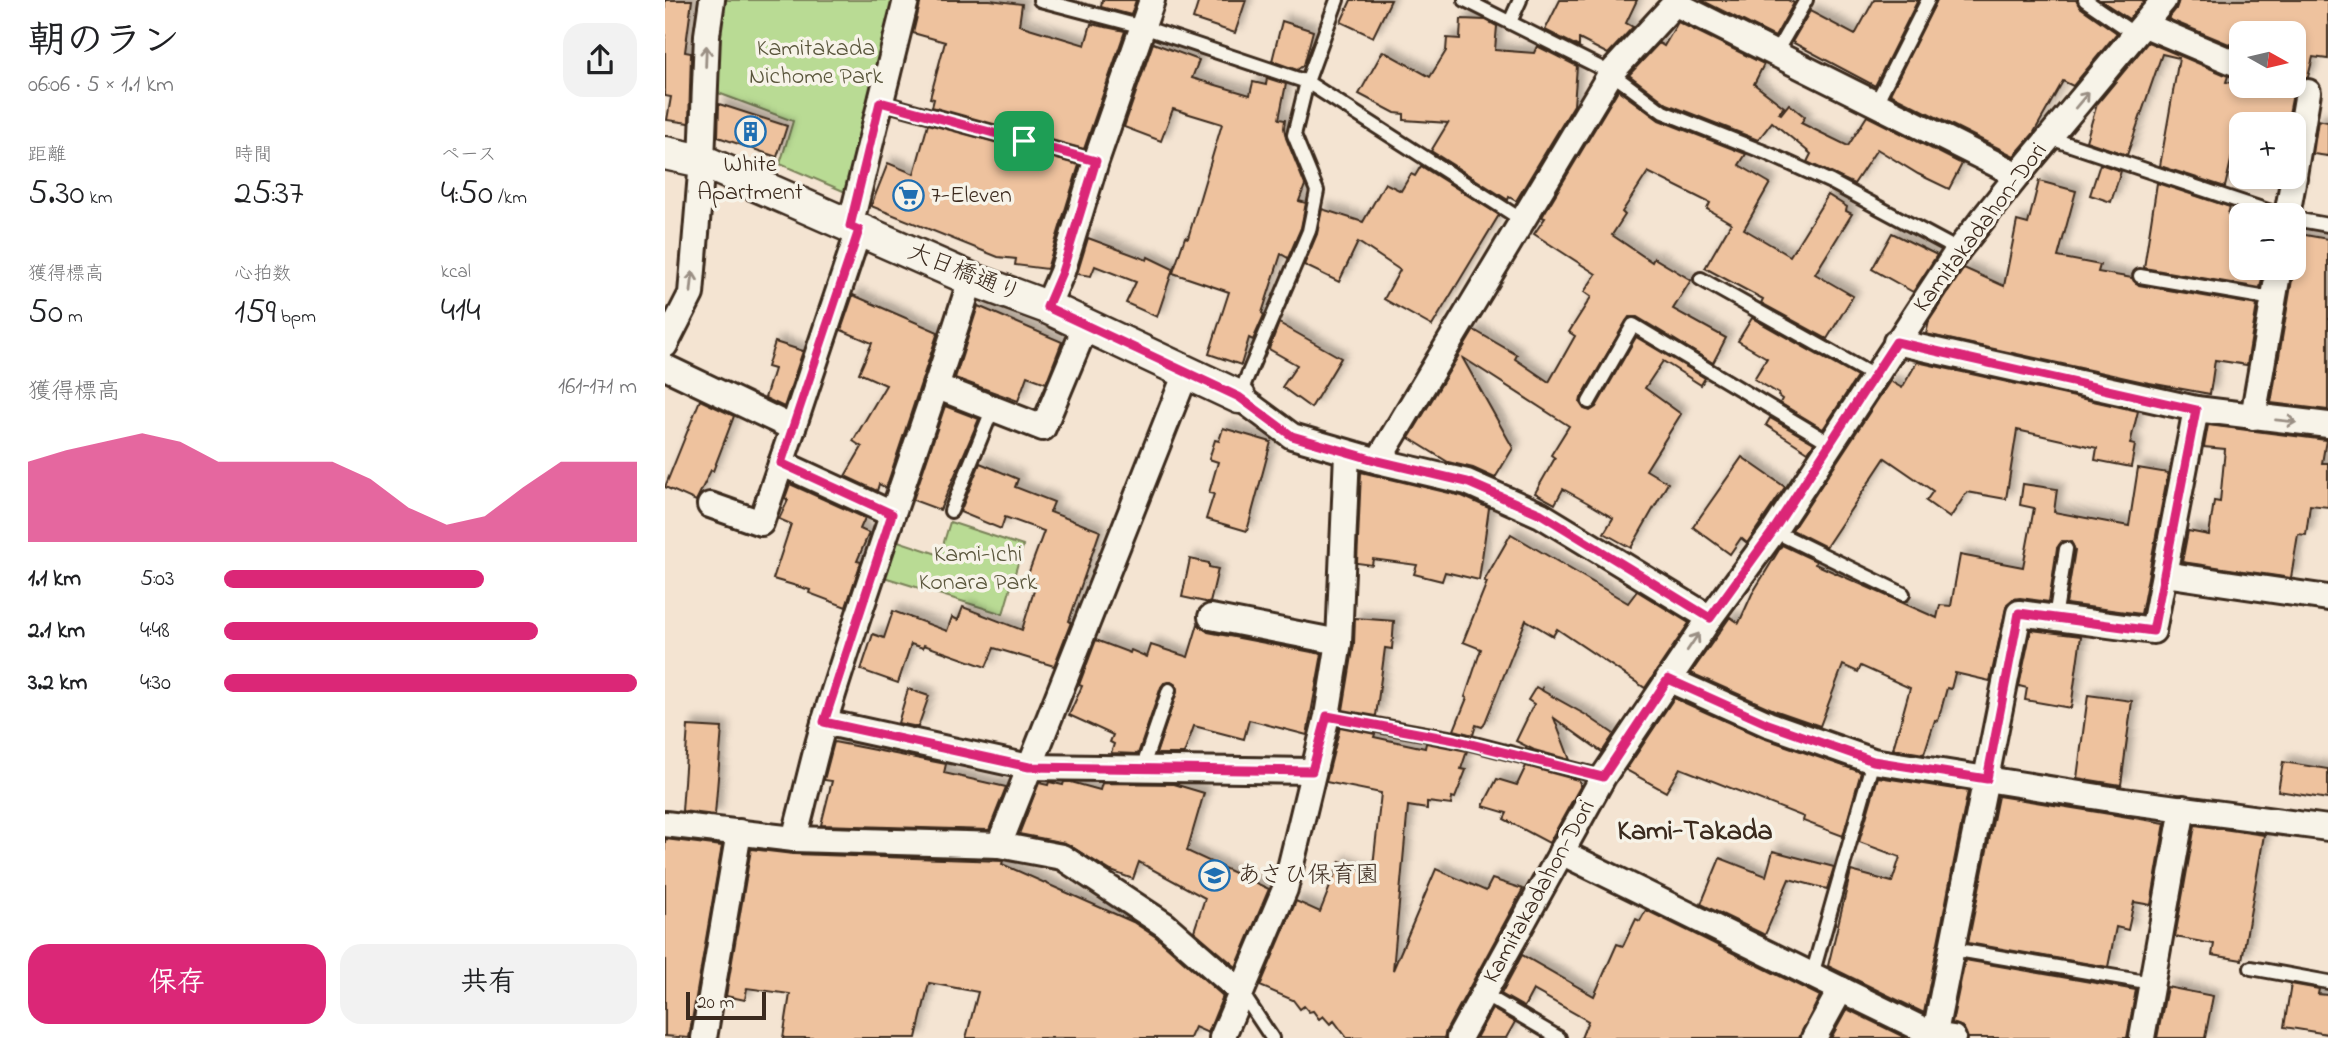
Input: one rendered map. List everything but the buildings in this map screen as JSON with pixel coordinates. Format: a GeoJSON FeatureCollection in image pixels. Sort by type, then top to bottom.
{"type":"FeatureCollection","features":[{"type":"Feature","properties":{"kind":"street"},"geometry":{"type":"LineString","coordinates":[[665,345],[691,293],[702,162],[707,36],[712,0]]}},
{"type":"Feature","properties":{"kind":"street"},"geometry":{"type":"LineString","coordinates":[[710,505],[761,523],[854,228],[880,102],[906,0]]}},
{"type":"Feature","properties":{"kind":"street"},"geometry":{"type":"LineString","coordinates":[[1047,307],[1062,272],[1096,161],[1152,0]]}},
{"type":"Feature","properties":{"kind":"street","name":"Kamitakadahon-Dori"},"geometry":{"type":"LineString","coordinates":[[1459,1038],[1603,777],[1710,618],[1773,531],[1958,250],[2164,0]]}},
{"type":"Feature","properties":{"kind":"street"},"geometry":{"type":"LineString","coordinates":[[1378,461],[1611,73],[1674,1],[2018,175]]}},
{"type":"Feature","properties":{"kind":"street"},"geometry":{"type":"LineString","coordinates":[[2140,30],[2229,61]]}},
{"type":"Feature","properties":{"kind":"street"},"geometry":{"type":"LineString","coordinates":[[2306,113],[2310,92]]}},
{"type":"Feature","properties":{"kind":"street","name":"大日橋通り"},"geometry":{"type":"LineString","coordinates":[[665,152],[702,162],[971,279],[1047,307],[1239,397],[1292,436],[1347,453],[1467,482],[1541,514],[1710,618]]}},
{"type":"Feature","properties":{"kind":"street"},"geometry":{"type":"LineString","coordinates":[[794,839],[824,722],[892,514],[938,387],[971,279]]}},
{"type":"Feature","properties":{"kind":"street"},"geometry":{"type":"LineString","coordinates":[[2253,417],[2277,280]]}},
{"type":"Feature","properties":{"kind":"street"},"geometry":{"type":"LineString","coordinates":[[938,387],[1043,428],[1086,325]]}},
{"type":"Feature","properties":{"kind":"street"},"geometry":{"type":"LineString","coordinates":[[1896,342],[2196,410],[2328,425]]}},
{"type":"Feature","properties":{"kind":"street"},"geometry":{"type":"LineString","coordinates":[[665,367],[793,428]]}},
{"type":"Feature","properties":{"kind":"street"},"geometry":{"type":"LineString","coordinates":[[999,845],[1186,373]]}},
{"type":"Feature","properties":{"kind":"street"},"geometry":{"type":"LineString","coordinates":[[1561,852],[1940,1037],[1952,949],[2019,613],[2153,631],[2196,410]]}},
{"type":"Feature","properties":{"kind":"street"},"geometry":{"type":"LineString","coordinates":[[1222,1038],[1285,889],[1327,716],[1339,642],[1347,453]]}},
{"type":"Feature","properties":{"kind":"street"},"geometry":{"type":"LineString","coordinates":[[781,463],[892,514]]}},
{"type":"Feature","properties":{"kind":"street"},"geometry":{"type":"LineString","coordinates":[[2164,574],[2328,598]]}},
{"type":"Feature","properties":{"kind":"street"},"geometry":{"type":"LineString","coordinates":[[1211,617],[1339,642]]}},
{"type":"Feature","properties":{"kind":"street"},"geometry":{"type":"LineString","coordinates":[[1668,679],[1768,724],[1873,761],[2328,828]]}},
{"type":"Feature","properties":{"kind":"street"},"geometry":{"type":"LineString","coordinates":[[824,722],[1029,767],[1312,771]]}},
{"type":"Feature","properties":{"kind":"street"},"geometry":{"type":"LineString","coordinates":[[2142,1038],[2183,808]]}},
{"type":"Feature","properties":{"kind":"street"},"geometry":{"type":"LineString","coordinates":[[665,824],[794,839],[999,845],[1062,857],[1165,925],[1241,992]]}},
{"type":"Feature","properties":{"kind":"street"},"geometry":{"type":"LineString","coordinates":[[704,1038],[739,832]]}},
{"type":"Feature","properties":{"kind":"street"},"geometry":{"type":"LineString","coordinates":[[1814,1038],[1841,989]]}},
{"type":"Feature","properties":{"kind":"lane"},"geometry":{"type":"LineString","coordinates":[[1040,0],[1143,27],[1307,82],[1522,220]]}},
{"type":"Feature","properties":{"kind":"lane"},"geometry":{"type":"LineString","coordinates":[[1239,397],[1309,231],[1317,191],[1294,135],[1307,82],[1337,0]]}},
{"type":"Feature","properties":{"kind":"lane"},"geometry":{"type":"LineString","coordinates":[[1465,0],[1611,73],[1663,112],[1831,182],[1958,250]]}},
{"type":"Feature","properties":{"kind":"lane"},"geometry":{"type":"LineString","coordinates":[[1510,22],[1520,0]]}},
{"type":"Feature","properties":{"kind":"lane"},"geometry":{"type":"LineString","coordinates":[[1775,54],[1806,0]]}},
{"type":"Feature","properties":{"kind":"lane"},"geometry":{"type":"LineString","coordinates":[[1875,105],[1928,0]]}},
{"type":"Feature","properties":{"kind":"lane"},"geometry":{"type":"LineString","coordinates":[[2084,0],[2140,30]]}},
{"type":"Feature","properties":{"kind":"lane"},"geometry":{"type":"LineString","coordinates":[[880,102],[1096,161]]}},
{"type":"Feature","properties":{"kind":"lane"},"geometry":{"type":"LineString","coordinates":[[2050,138],[2244,203]]}},
{"type":"Feature","properties":{"kind":"lane"},"geometry":{"type":"LineString","coordinates":[[2306,221],[2328,225]]}},
{"type":"Feature","properties":{"kind":"lane"},"geometry":{"type":"LineString","coordinates":[[2140,276],[2273,299]]}},
{"type":"Feature","properties":{"kind":"lane"},"geometry":{"type":"LineString","coordinates":[[1701,279],[1874,376]]}},
{"type":"Feature","properties":{"kind":"lane"},"geometry":{"type":"LineString","coordinates":[[1589,402],[1633,325],[1830,443]]}},
{"type":"Feature","properties":{"kind":"lane"},"geometry":{"type":"LineString","coordinates":[[951,511],[993,408]]}},
{"type":"Feature","properties":{"kind":"lane"},"geometry":{"type":"LineString","coordinates":[[1773,531],[1903,594]]}},
{"type":"Feature","properties":{"kind":"lane"},"geometry":{"type":"LineString","coordinates":[[2055,618],[2066,549]]}},
{"type":"Feature","properties":{"kind":"lane"},"geometry":{"type":"LineString","coordinates":[[1142,769],[1169,690]]}},
{"type":"Feature","properties":{"kind":"lane"},"geometry":{"type":"LineString","coordinates":[[1327,716],[1455,740],[1603,777]]}},
{"type":"Feature","properties":{"kind":"lane"},"geometry":{"type":"LineString","coordinates":[[1812,975],[1873,761]]}},
{"type":"Feature","properties":{"kind":"lane"},"geometry":{"type":"LineString","coordinates":[[1952,949],[2152,983]]}},
{"type":"Feature","properties":{"kind":"lane"},"geometry":{"type":"LineString","coordinates":[[2251,968],[2328,982]]}},
{"type":"Feature","properties":{"kind":"lane"},"geometry":{"type":"LineString","coordinates":[[1241,992],[1272,1038]]}},
{"type":"Feature","properties":{"kind":"lane"},"geometry":{"type":"LineString","coordinates":[[1484,994],[1559,1038]]}},
{"type":"Feature","properties":{"kind":"green space","name":"Kamitakada Nichome Park"},"geometry":{"type":"Polygon","coordinates":[[[722,0],[896,0],[848,193],[780,164],[793,121],[713,91],[722,0]]]}},
{"type":"Feature","properties":{"kind":"green space","name":"Kami-Ichi Konara Park"},"geometry":{"type":"Polygon","coordinates":[[[950,522],[1023,546],[1003,614],[884,577],[895,540],[940,555],[950,522]]]}},
{"type":"Feature","properties":{"kind":"place","name":"White Apartment"},"geometry":{"type":"Point","coordinates":[750,131]}},
{"type":"Feature","properties":{"kind":"place","name":"7-Eleven"},"geometry":{"type":"Point","coordinates":[908,196]}},
{"type":"Feature","properties":{"kind":"place","name":"あさひ保育園"},"geometry":{"type":"Point","coordinates":[1214,876]}},
{"type":"Feature","properties":{"kind":"district","name":"Kami-Takada"},"geometry":{"type":"Point","coordinates":[1695,832]}},
{"type":"Feature","properties":{"kind":"route"},"geometry":{"type":"LineString","coordinates":[[880,102],[1024,141],[1096,161],[1062,272],[1047,307],[1239,397],[1292,436],[1378,461],[1467,482],[1541,514],[1710,618],[1773,531],[1896,342],[2196,410],[2153,631],[2019,613],[1987,779],[1873,761],[1768,724],[1668,679],[1603,777],[1455,740],[1327,716],[1312,771],[1029,767],[824,722],[892,514],[781,463],[859,230],[850,226],[880,102]]}}]}
